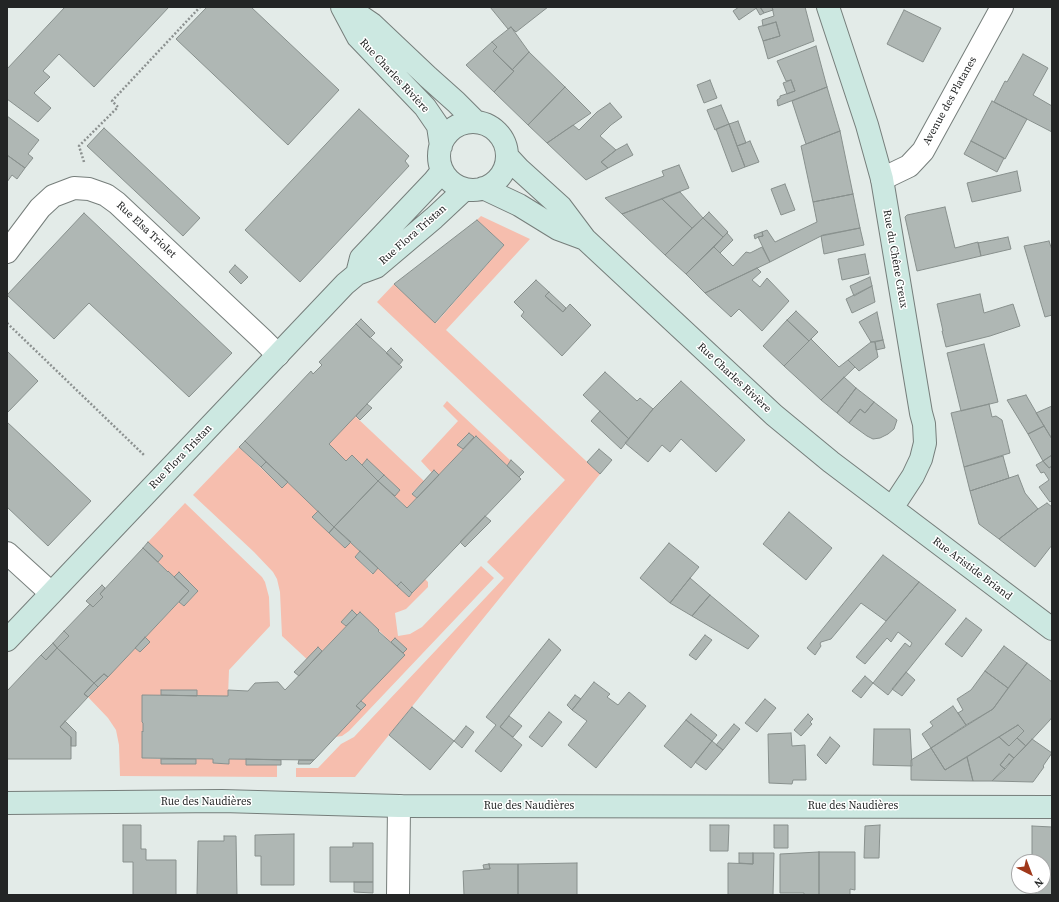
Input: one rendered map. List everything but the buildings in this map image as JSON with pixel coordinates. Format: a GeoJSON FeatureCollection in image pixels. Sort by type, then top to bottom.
{"type":"FeatureCollection","features":[{"type":"Feature","properties":{"kind":"street","name":"Rue Charles Rivière"},"geometry":{"type":"LineString","coordinates":[[342,7],[358,37],[425,107],[438,126],[441,146],[439,163],[442,171],[448,179],[452,182],[519,205],[558,228],[585,238]]}},
{"type":"Feature","properties":{"kind":"street","name":"Rue Charles Rivière"},"geometry":{"type":"LineString","coordinates":[[347,7],[372,24],[447,93],[476,122],[494,130],[501,137],[507,156],[519,169],[561,207],[585,238],[774,415],[831,462],[892,508]]}},
{"type":"Feature","properties":{"kind":"street","name":"Rue du Chêne Creux"},"geometry":{"type":"LineString","coordinates":[[828,7],[867,125],[882,179],[924,424],[925,443],[921,459],[913,476],[892,508]]}},
{"type":"Feature","properties":{"kind":"street","name":"Avenue des Platanes"},"geometry":{"type":"LineString","coordinates":[[882,179],[909,166],[923,151],[1002,7]]}},
{"type":"Feature","properties":{"kind":"street"},"geometry":{"type":"LineString","coordinates":[[441,146],[446,136],[454,128],[464,124],[476,122]]}},
{"type":"Feature","properties":{"kind":"street"},"geometry":{"type":"LineString","coordinates":[[474,189],[492,184],[500,176],[505,166],[507,156]]}},
{"type":"Feature","properties":{"kind":"street","name":"Rue Flora Tristan"},"geometry":{"type":"LineString","coordinates":[[357,274],[361,258],[442,171]]}},
{"type":"Feature","properties":{"kind":"street","name":"Rue Elsa Triolet"},"geometry":{"type":"LineString","coordinates":[[7,252],[40,208],[53,196],[74,188],[89,189],[106,195],[117,203],[278,355]]}},
{"type":"Feature","properties":{"kind":"street","name":"Rue Flora Tristan"},"geometry":{"type":"LineString","coordinates":[[7,640],[314,316],[357,274],[376,266],[434,218],[474,189]]}},
{"type":"Feature","properties":{"kind":"street","name":"Rue Aristide Briand"},"geometry":{"type":"LineString","coordinates":[[892,508],[1052,629]]}},
{"type":"Feature","properties":{"kind":"street"},"geometry":{"type":"LineString","coordinates":[[7,553],[50,593]]}},
{"type":"Feature","properties":{"kind":"street","name":"Rue des Naudières"},"geometry":{"type":"LineString","coordinates":[[7,803],[222,801],[399,806],[1052,807]]}},
{"type":"Feature","properties":{"kind":"street"},"geometry":{"type":"LineString","coordinates":[[398,895],[399,806]]}},
{"type":"Feature","properties":{"kind":"path"},"geometry":{"type":"LineString","coordinates":[[83,188],[86,169],[79,146],[118,107],[112,101],[200,7]]}},
{"type":"Feature","properties":{"kind":"path"},"geometry":{"type":"LineString","coordinates":[[7,323],[149,460]]}},
{"type":"Feature","properties":{"kind":"shaded area"},"geometry":{"type":"Polygon","coordinates":[[[481,216],[530,239],[446,330],[600,474],[355,777],[296,777],[296,768],[318,768],[341,744],[354,737],[504,578],[487,562],[565,480],[377,302],[394,284],[436,323],[504,245],[477,220],[481,216]]]}},
{"type":"Feature","properties":{"kind":"shaded area"},"geometry":{"type":"Polygon","coordinates":[[[447,401],[511,461],[507,466],[476,436],[439,475],[434,470],[432,473],[421,461],[458,421],[443,406],[447,401]]]}},
{"type":"Feature","properties":{"kind":"shaded area"},"geometry":{"type":"Polygon","coordinates":[[[355,416],[424,481],[412,493],[417,498],[407,508],[352,455],[346,461],[329,444],[355,416]]]}},
{"type":"Feature","properties":{"kind":"shaded area"},"geometry":{"type":"Polygon","coordinates":[[[239,447],[282,488],[288,482],[318,511],[312,517],[345,548],[351,542],[360,551],[355,557],[372,574],[378,568],[409,597],[425,579],[428,582],[428,587],[406,609],[395,613],[398,636],[410,634],[422,627],[481,566],[494,578],[349,731],[342,736],[335,737],[365,705],[361,701],[404,655],[360,612],[311,663],[282,636],[280,592],[277,579],[273,572],[254,552],[193,495],[239,447]]]}},
{"type":"Feature","properties":{"kind":"shaded area"},"geometry":{"type":"Polygon","coordinates":[[[185,503],[262,577],[269,597],[270,626],[229,670],[228,696],[142,695],[142,758],[161,759],[161,764],[195,764],[196,759],[213,759],[213,763],[229,764],[229,759],[246,759],[277,765],[277,777],[120,776],[119,745],[116,730],[108,718],[88,697],[135,648],[140,652],[150,642],[145,637],[179,602],[184,606],[198,591],[179,573],[174,577],[168,572],[158,562],[163,556],[148,542],[185,503]]]}}]}
